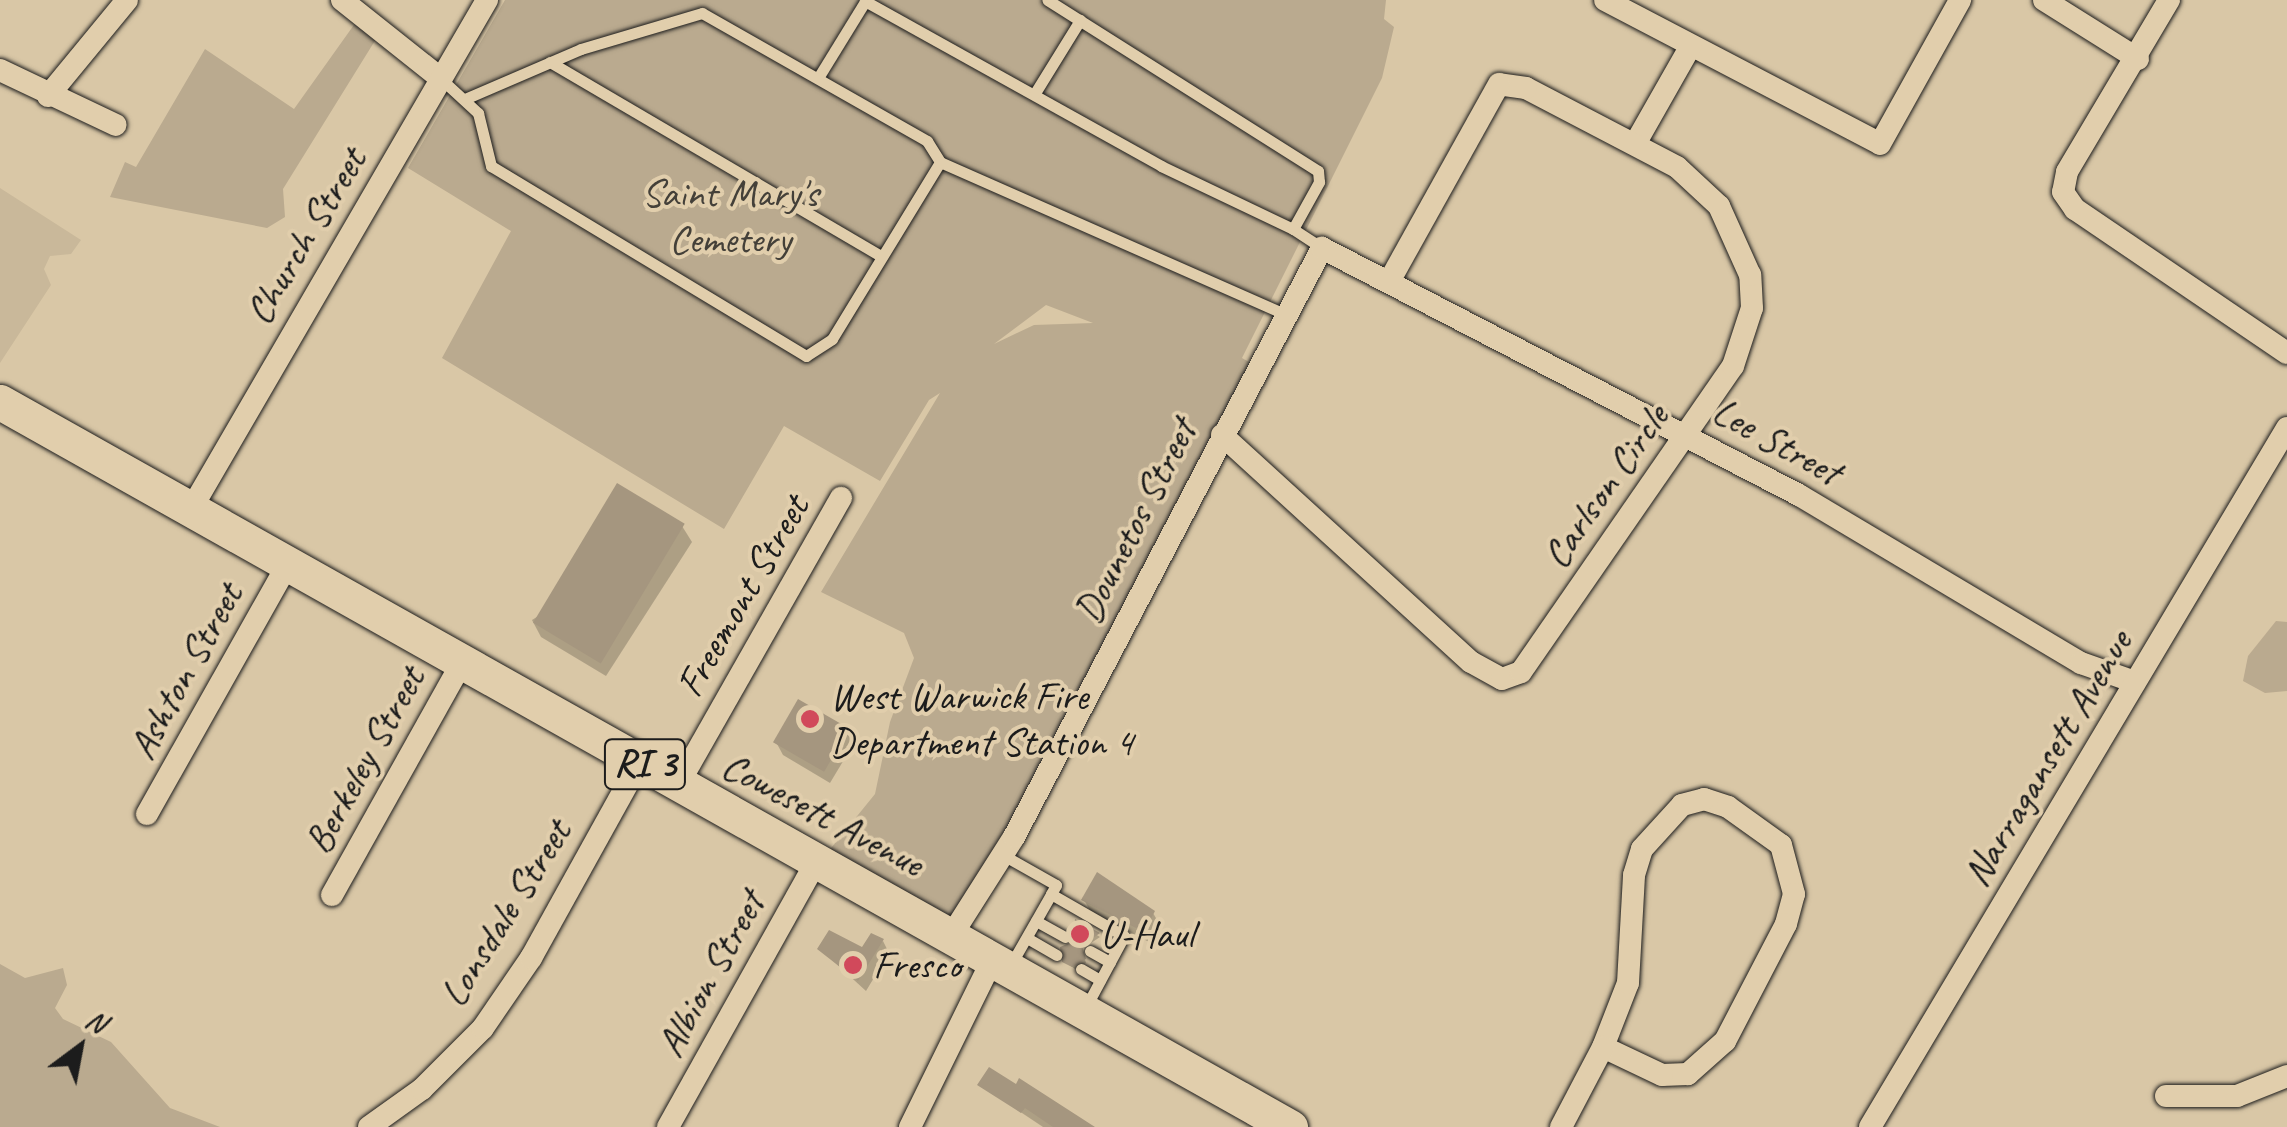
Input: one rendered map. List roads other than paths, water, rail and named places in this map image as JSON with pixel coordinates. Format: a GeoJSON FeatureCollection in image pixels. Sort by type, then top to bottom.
{"type":"FeatureCollection","features":[{"type":"Feature","properties":{"kind":"main road","name":"Cowesett Avenue"},"geometry":{"type":"LineString","coordinates":[[0,402],[953,933],[1010,953],[1092,994],[1290,1127]]}},
{"type":"Feature","properties":{"kind":"street"},"geometry":{"type":"LineString","coordinates":[[48,96],[127,0]]}},
{"type":"Feature","properties":{"kind":"street"},"geometry":{"type":"LineString","coordinates":[[342,0],[440,78]]}},
{"type":"Feature","properties":{"kind":"street","name":"Church Street"},"geometry":{"type":"LineString","coordinates":[[190,511],[486,0]]}},
{"type":"Feature","properties":{"kind":"street"},"geometry":{"type":"LineString","coordinates":[[1605,0],[1880,144],[1960,0]]}},
{"type":"Feature","properties":{"kind":"street"},"geometry":{"type":"LineString","coordinates":[[2044,0],[2138,59]]}},
{"type":"Feature","properties":{"kind":"street"},"geometry":{"type":"LineString","coordinates":[[2170,0],[2067,172],[2062,192],[2075,210],[2287,353]]}},
{"type":"Feature","properties":{"kind":"street"},"geometry":{"type":"LineString","coordinates":[[1636,144],[1690,47]]}},
{"type":"Feature","properties":{"kind":"street"},"geometry":{"type":"LineString","coordinates":[[0,70],[116,125]]}},
{"type":"Feature","properties":{"kind":"street","name":"Carlson Circle"},"geometry":{"type":"LineString","coordinates":[[1222,435],[1435,634],[1502,679],[1521,672],[1539,652],[1649,480],[1688,434],[1746,337],[1750,276],[1719,206],[1677,167],[1526,88],[1502,84],[1390,278]]}},
{"type":"Feature","properties":{"kind":"street","name":"Lee Street"},"geometry":{"type":"LineString","coordinates":[[1322,248],[1390,278],[1688,434],[2081,663],[2135,682]]}},
{"type":"Feature","properties":{"kind":"street","name":"Dounetos Street"},"geometry":{"type":"LineString","coordinates":[[953,933],[1004,855],[1284,314],[1322,248]]}},
{"type":"Feature","properties":{"kind":"street","name":"Narragansett Avenue"},"geometry":{"type":"LineString","coordinates":[[1870,1127],[2287,428]]}},
{"type":"Feature","properties":{"kind":"street","name":"Freemont Street"},"geometry":{"type":"LineString","coordinates":[[679,783],[840,498]]}},
{"type":"Feature","properties":{"kind":"street","name":"Ashton Street"},"geometry":{"type":"LineString","coordinates":[[147,814],[288,564]]}},
{"type":"Feature","properties":{"kind":"street","name":"Berkeley Street"},"geometry":{"type":"LineString","coordinates":[[332,896],[462,662]]}},
{"type":"Feature","properties":{"kind":"street","name":"Lonsdale Street"},"geometry":{"type":"LineString","coordinates":[[369,1127],[422,1089],[483,1028],[531,958],[640,762]]}},
{"type":"Feature","properties":{"kind":"street"},"geometry":{"type":"LineString","coordinates":[[1561,1127],[1603,1047],[1628,983],[1634,875],[1642,849],[1682,805],[1704,799],[1728,807],[1781,845],[1794,894],[1750,997],[1724,1041],[1688,1074],[1639,1070],[1603,1047]]}},
{"type":"Feature","properties":{"kind":"street","name":"Albion Street"},"geometry":{"type":"LineString","coordinates":[[668,1127],[818,858]]}},
{"type":"Feature","properties":{"kind":"street"},"geometry":{"type":"LineString","coordinates":[[910,1127],[1010,953]]}},
{"type":"Feature","properties":{"kind":"street"},"geometry":{"type":"LineString","coordinates":[[2166,1096],[2237,1096],[2287,1076]]}},
{"type":"Feature","properties":{"kind":"lane"},"geometry":{"type":"LineString","coordinates":[[1046,0],[1318,171],[1319,182],[1293,229]]}},
{"type":"Feature","properties":{"kind":"lane"},"geometry":{"type":"LineString","coordinates":[[818,78],[865,1],[1322,248]]}},
{"type":"Feature","properties":{"kind":"lane"},"geometry":{"type":"LineString","coordinates":[[466,98],[550,62],[688,12],[702,13],[927,141],[940,162],[1284,314]]}},
{"type":"Feature","properties":{"kind":"lane"},"geometry":{"type":"LineString","coordinates":[[1035,93],[1080,20]]}},
{"type":"Feature","properties":{"kind":"lane"},"geometry":{"type":"LineString","coordinates":[[550,62],[880,256]]}},
{"type":"Feature","properties":{"kind":"lane"},"geometry":{"type":"LineString","coordinates":[[440,78],[478,113],[490,166],[806,356],[832,339],[940,162]]}},
{"type":"Feature","properties":{"kind":"lane"},"geometry":{"type":"LineString","coordinates":[[1004,855],[1056,885],[1036,921],[1010,953]]}},
{"type":"Feature","properties":{"kind":"lane"},"geometry":{"type":"LineString","coordinates":[[1051,894],[1124,936],[1092,994]]}},
{"type":"Feature","properties":{"kind":"lane"},"geometry":{"type":"LineString","coordinates":[[1036,921],[1065,937]]}},
{"type":"Feature","properties":{"kind":"lane"},"geometry":{"type":"LineString","coordinates":[[1090,951],[1110,962]]}},
{"type":"Feature","properties":{"kind":"lane"},"geometry":{"type":"LineString","coordinates":[[1010,953],[1056,954]]}},
{"type":"Feature","properties":{"kind":"lane"},"geometry":{"type":"LineString","coordinates":[[1081,969],[1092,994]]}},
{"type":"Feature","properties":{"kind":"place","name":"West Warwick Fire Department Station 4"},"geometry":{"type":"Point","coordinates":[810,719]}},
{"type":"Feature","properties":{"kind":"place","name":"U-Haul"},"geometry":{"type":"Point","coordinates":[1080,934]}},
{"type":"Feature","properties":{"kind":"place","name":"Fresco"},"geometry":{"type":"Point","coordinates":[853,965]}},
{"type":"Feature","properties":{"kind":"park label","name":"Saint Mary's Cemetery"},"geometry":{"type":"Point","coordinates":[730,216]}}]}
